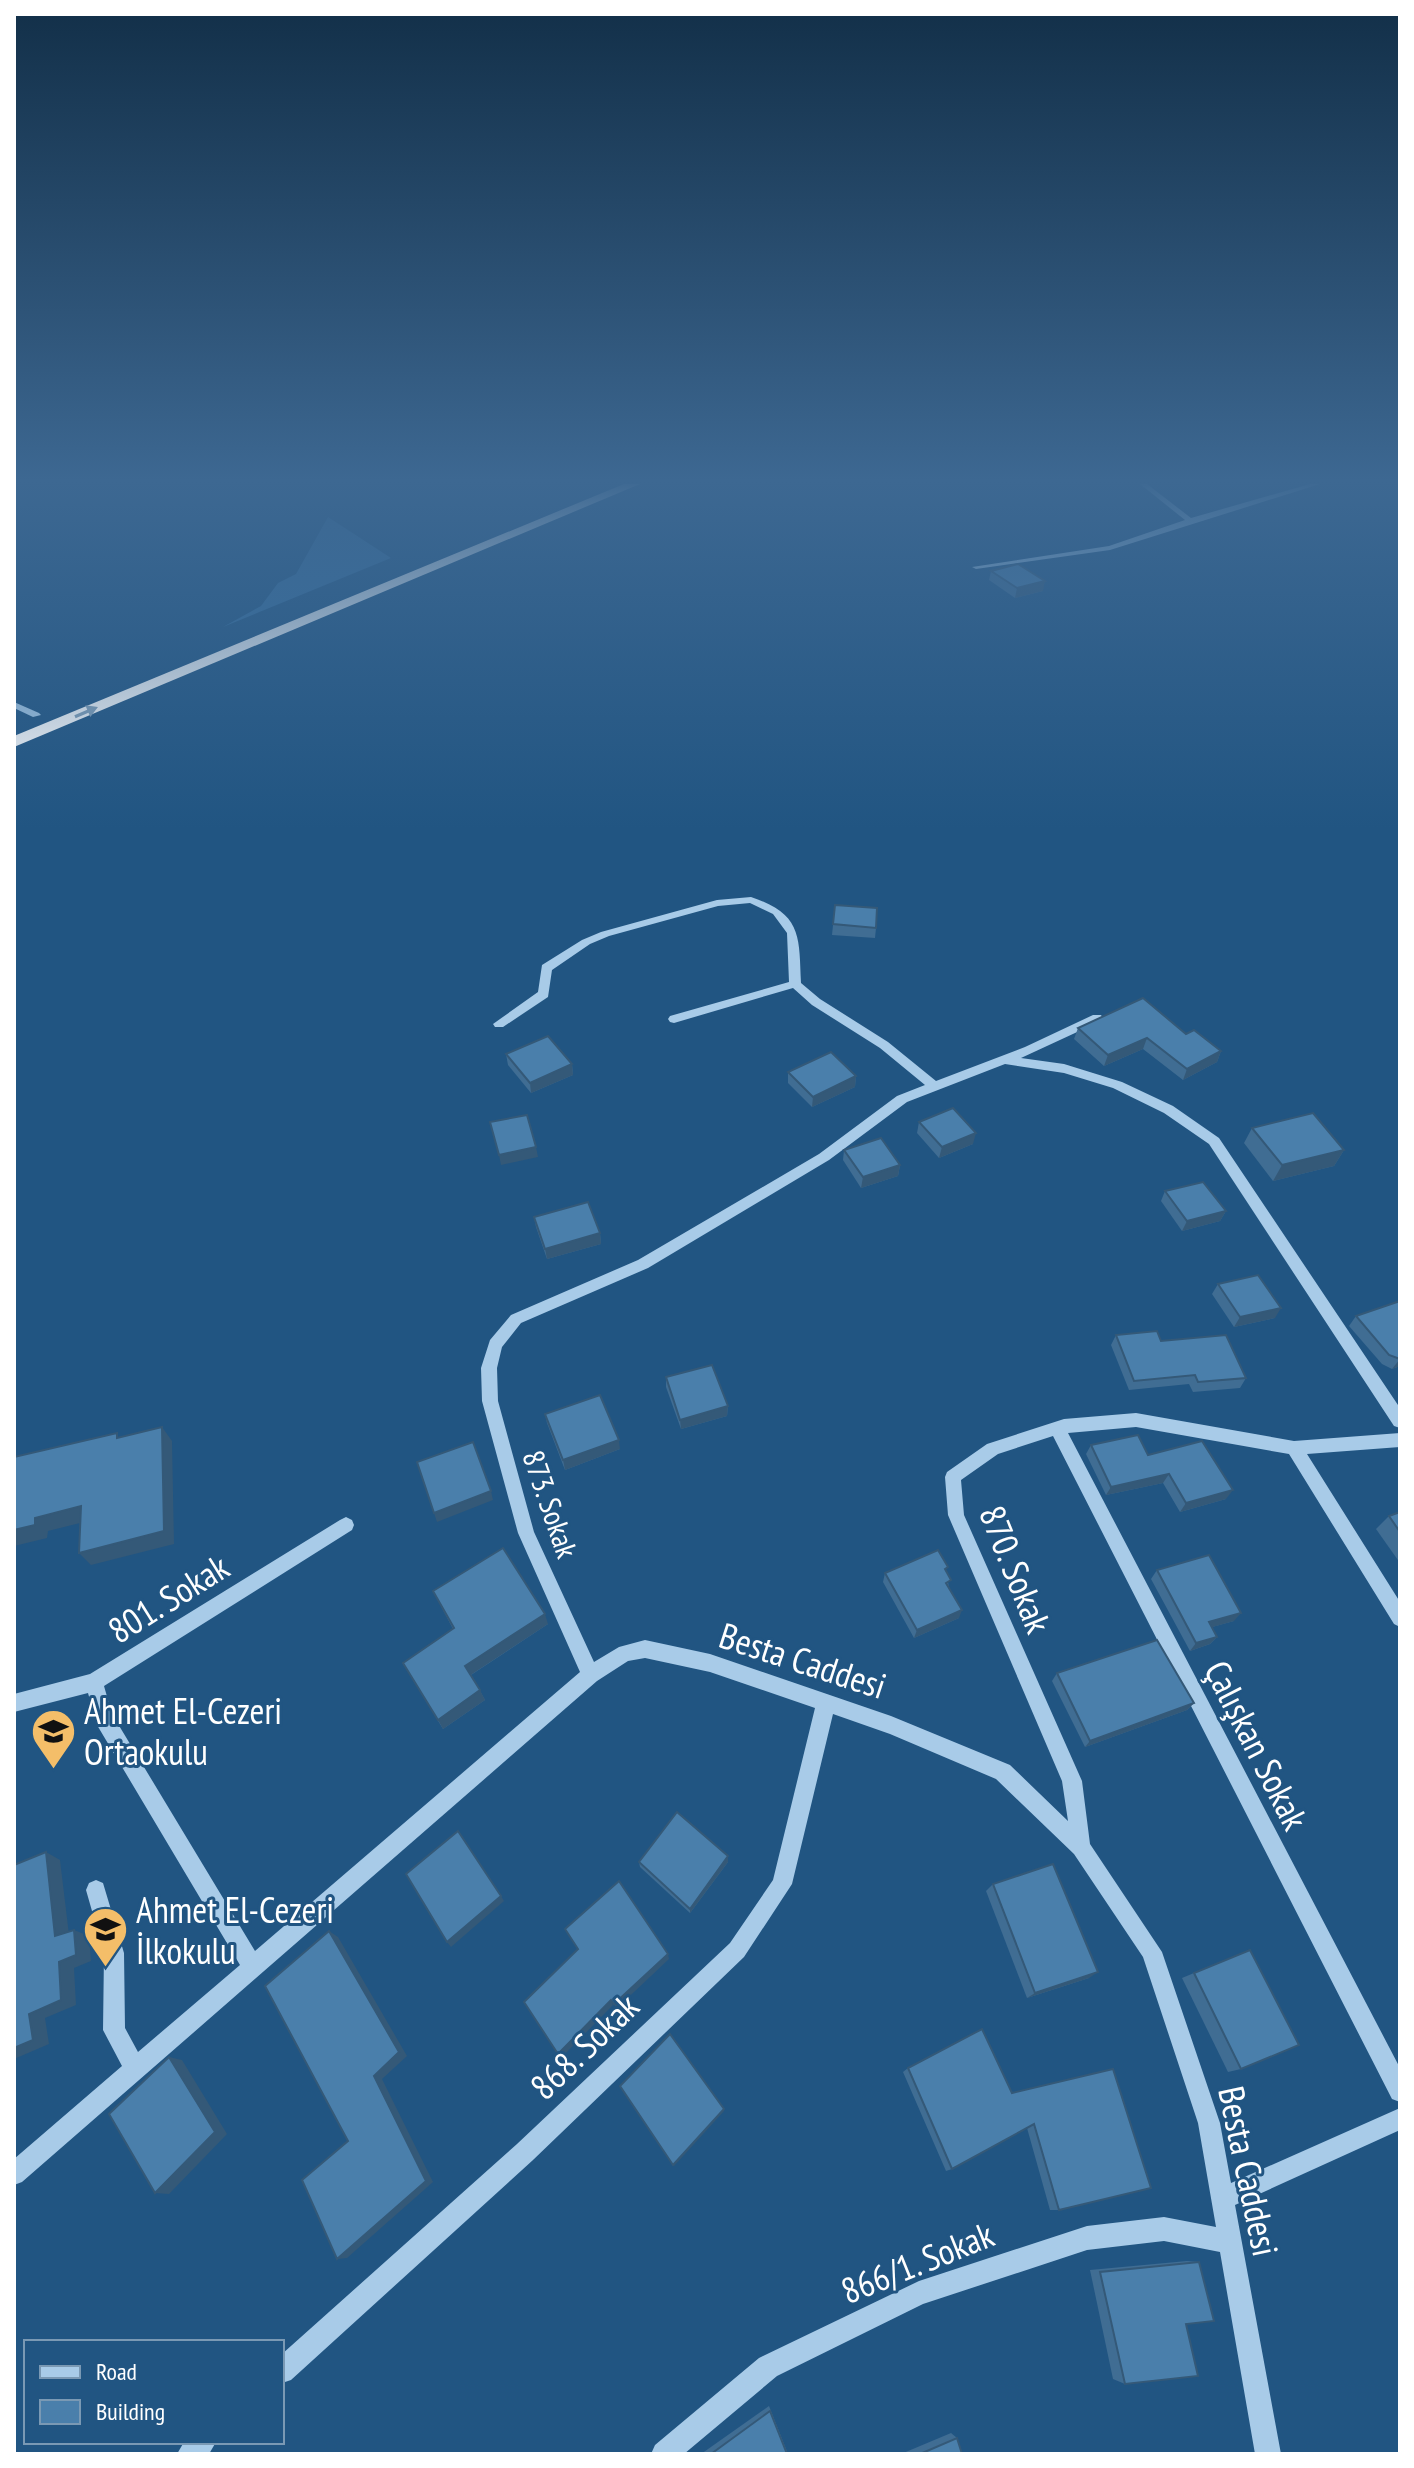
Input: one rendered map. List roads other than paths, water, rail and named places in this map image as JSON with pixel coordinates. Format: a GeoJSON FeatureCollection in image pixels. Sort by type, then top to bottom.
{"type":"FeatureCollection","features":[{"type":"Feature","properties":{"kind":"highway"},"geometry":{"type":"LineString","coordinates":[[65,703],[320,599]]}},
{"type":"Feature","properties":{"kind":"highway"},"geometry":{"type":"LineString","coordinates":[[14,742],[357,599]]}},
{"type":"Feature","properties":{"kind":"highway"},"geometry":{"type":"LineString","coordinates":[[14,725],[51,709]]}},
{"type":"Feature","properties":{"kind":"street"},"geometry":{"type":"LineString","coordinates":[[14,705],[36,715]]}},
{"type":"Feature","properties":{"kind":"street"},"geometry":{"type":"LineString","coordinates":[[499,1024],[540,997],[545,990],[546,968],[586,942],[730,900],[763,904],[786,923],[795,947],[795,984],[816,1002],[884,1045],[933,1085],[1003,1061],[1097,1018]]}},
{"type":"Feature","properties":{"kind":"street"},"geometry":{"type":"LineString","coordinates":[[674,1019],[795,984]]}},
{"type":"Feature","properties":{"kind":"street"},"geometry":{"type":"LineString","coordinates":[[1003,1061],[1066,1066],[1172,1111],[1214,1141],[1400,1421]]}},
{"type":"Feature","properties":{"kind":"street","name":"873. Sokak"},"geometry":{"type":"LineString","coordinates":[[591,1675],[526,1533],[490,1401],[489,1368],[495,1344],[516,1319],[643,1264],[824,1157],[902,1099],[933,1085]]}},
{"type":"Feature","properties":{"kind":"street","name":"870. Sokak"},"geometry":{"type":"LineString","coordinates":[[1081,1847],[1072,1781],[956,1515],[953,1477],[993,1449],[1057,1428],[1136,1420],[1294,1448],[1400,1440]]}},
{"type":"Feature","properties":{"kind":"street","name":"Çalışkan Sokak"},"geometry":{"type":"LineString","coordinates":[[1057,1428],[1400,2091]]}},
{"type":"Feature","properties":{"kind":"street"},"geometry":{"type":"LineString","coordinates":[[1294,1448],[1400,1618]]}},
{"type":"Feature","properties":{"kind":"street","name":"801. Sokak"},"geometry":{"type":"LineString","coordinates":[[14,1703],[94,1682],[346,1525]]}},
{"type":"Feature","properties":{"kind":"street","name":"Besta Caddesi"},"geometry":{"type":"LineString","coordinates":[[14,2174],[591,1675],[625,1653],[645,1649],[710,1663],[891,1725],[1003,1772],[1081,1847],[1152,1952],[1209,2123],[1268,2454]]}},
{"type":"Feature","properties":{"kind":"street"},"geometry":{"type":"LineString","coordinates":[[94,1682],[104,1718],[253,1967]]}},
{"type":"Feature","properties":{"kind":"street","name":"868. Sokak"},"geometry":{"type":"LineString","coordinates":[[284,2369],[525,2152],[737,1950],[782,1884],[826,1703]]}},
{"type":"Feature","properties":{"kind":"street"},"geometry":{"type":"LineString","coordinates":[[96,1890],[114,1953],[114,2030],[135,2069]]}},
{"type":"Feature","properties":{"kind":"street"},"geometry":{"type":"LineString","coordinates":[[1223,2199],[1400,2119]]}},
{"type":"Feature","properties":{"kind":"street","name":"866/1. Sokak"},"geometry":{"type":"LineString","coordinates":[[664,2454],[768,2367],[919,2293],[1087,2238],[1164,2229],[1231,2242]]}},
{"type":"Feature","properties":{"kind":"place","name":"Ahmet El-Cezeri Ortaokulu"},"geometry":{"type":"Point","coordinates":[53,1770]}},
{"type":"Feature","properties":{"kind":"place","name":"Ahmet El-Cezeri İlkokulu"},"geometry":{"type":"Point","coordinates":[105,1969]}}]}
